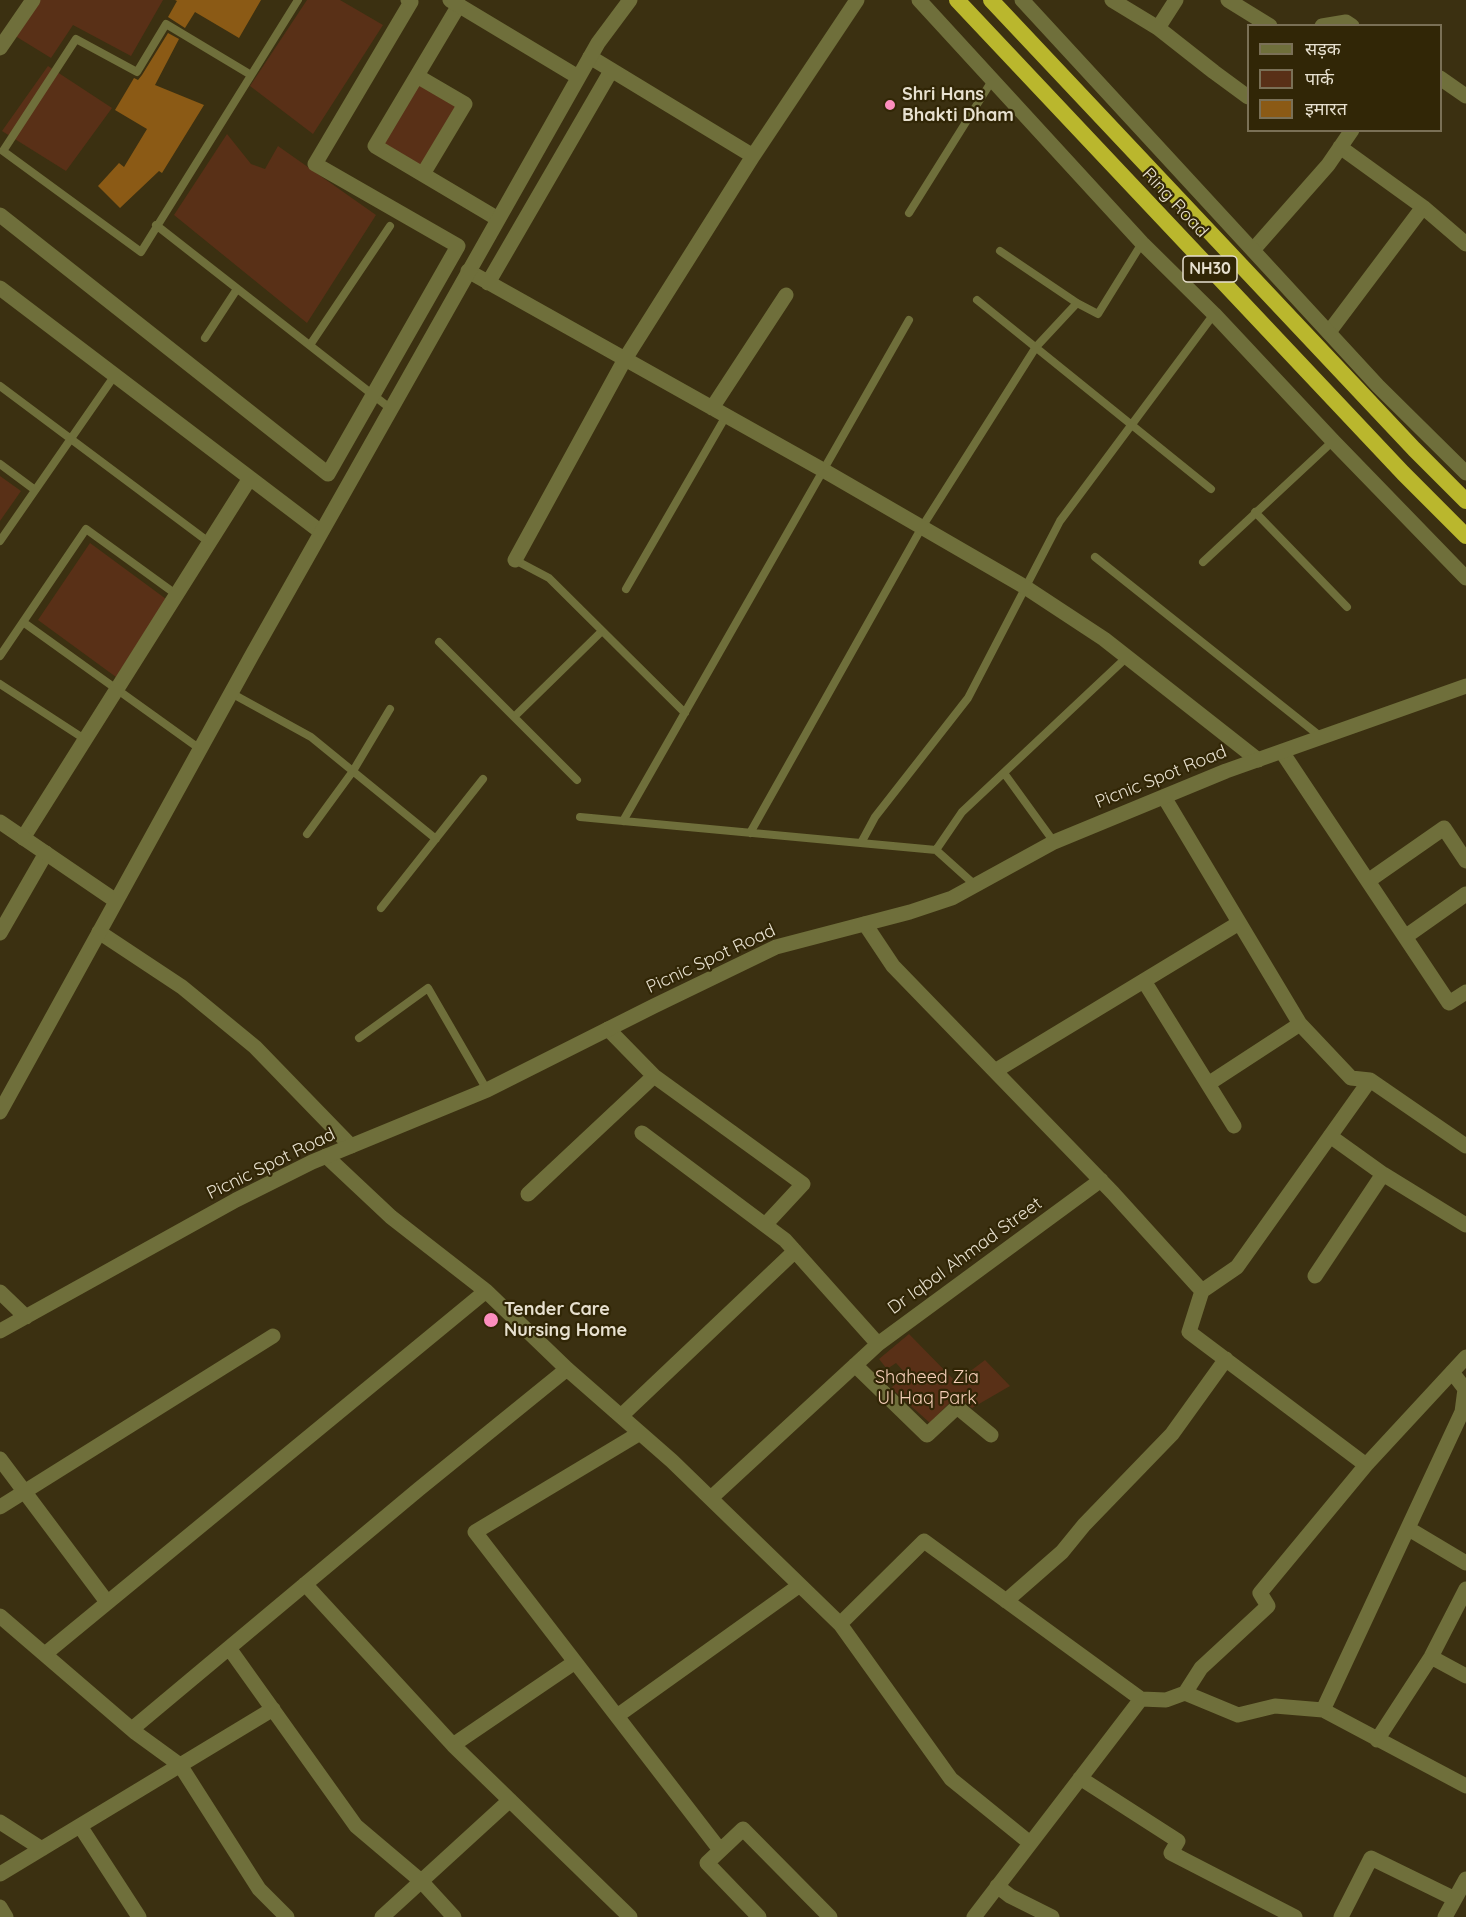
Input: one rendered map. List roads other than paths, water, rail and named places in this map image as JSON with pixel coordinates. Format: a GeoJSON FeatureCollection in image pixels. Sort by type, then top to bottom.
{"type":"FeatureCollection","features":[{"type":"Feature","properties":{"kind":"highway","name":"Ring Road"},"geometry":{"type":"LineString","coordinates":[[957,0],[1403,473],[1466,536]]}},
{"type":"Feature","properties":{"kind":"highway","name":"Ring Road"},"geometry":{"type":"LineString","coordinates":[[991,0],[1389,423],[1466,501]]}},
{"type":"Feature","properties":{"kind":"street"},"geometry":{"type":"LineString","coordinates":[[0,48],[33,0]]}},
{"type":"Feature","properties":{"kind":"street"},"geometry":{"type":"LineString","coordinates":[[0,215],[328,474],[458,246],[315,164],[411,2],[408,0]]}},
{"type":"Feature","properties":{"kind":"street"},"geometry":{"type":"LineString","coordinates":[[0,1112],[231,693],[468,271],[598,43],[630,0]]}},
{"type":"Feature","properties":{"kind":"street"},"geometry":{"type":"LineString","coordinates":[[515,560],[625,359],[753,156],[857,0]]}},
{"type":"Feature","properties":{"kind":"street"},"geometry":{"type":"LineString","coordinates":[[919,0],[1142,243],[1214,314],[1466,578]]}},
{"type":"Feature","properties":{"kind":"street"},"geometry":{"type":"LineString","coordinates":[[1022,0],[1378,386],[1466,473]]}},
{"type":"Feature","properties":{"kind":"street"},"geometry":{"type":"LineString","coordinates":[[1112,0],[1158,28],[1247,96]]}},
{"type":"Feature","properties":{"kind":"street"},"geometry":{"type":"LineString","coordinates":[[1158,28],[1176,0]]}},
{"type":"Feature","properties":{"kind":"street"},"geometry":{"type":"LineString","coordinates":[[1228,0],[1266,24]]}},
{"type":"Feature","properties":{"kind":"street"},"geometry":{"type":"LineString","coordinates":[[498,219],[375,146],[417,76],[455,3],[578,78]]}},
{"type":"Feature","properties":{"kind":"street"},"geometry":{"type":"LineString","coordinates":[[1334,24],[1346,22],[1349,24]]}},
{"type":"Feature","properties":{"kind":"street"},"geometry":{"type":"LineString","coordinates":[[590,57],[753,156]]}},
{"type":"Feature","properties":{"kind":"street"},"geometry":{"type":"LineString","coordinates":[[489,283],[611,71]]}},
{"type":"Feature","properties":{"kind":"street"},"geometry":{"type":"LineString","coordinates":[[417,76],[465,104],[423,174]]}},
{"type":"Feature","properties":{"kind":"street"},"geometry":{"type":"LineString","coordinates":[[1442,79],[1466,96]]}},
{"type":"Feature","properties":{"kind":"street"},"geometry":{"type":"LineString","coordinates":[[1253,250],[1328,165],[1351,132]]}},
{"type":"Feature","properties":{"kind":"street"},"geometry":{"type":"LineString","coordinates":[[1340,147],[1423,207],[1466,244]]}},
{"type":"Feature","properties":{"kind":"street"},"geometry":{"type":"LineString","coordinates":[[1329,332],[1423,207]]}},
{"type":"Feature","properties":{"kind":"street"},"geometry":{"type":"LineString","coordinates":[[468,271],[1025,586],[1104,639],[1258,760]]}},
{"type":"Feature","properties":{"kind":"street"},"geometry":{"type":"LineString","coordinates":[[0,288],[321,532]]}},
{"type":"Feature","properties":{"kind":"street"},"geometry":{"type":"LineString","coordinates":[[712,408],[786,296]]}},
{"type":"Feature","properties":{"kind":"street"},"geometry":{"type":"LineString","coordinates":[[23,838],[250,478]]}},
{"type":"Feature","properties":{"kind":"street","name":"Picnic Spot Road"},"geometry":{"type":"LineString","coordinates":[[0,1331],[236,1200],[326,1156],[488,1090],[776,947],[910,912],[952,898],[1054,842],[1258,760],[1466,686]]}},
{"type":"Feature","properties":{"kind":"street"},"geometry":{"type":"LineString","coordinates":[[1282,752],[1449,1003],[1466,992]]}},
{"type":"Feature","properties":{"kind":"street"},"geometry":{"type":"LineString","coordinates":[[1164,797],[1300,1024],[1351,1078],[1370,1080],[1466,1146]]}},
{"type":"Feature","properties":{"kind":"street"},"geometry":{"type":"LineString","coordinates":[[0,822],[116,901]]}},
{"type":"Feature","properties":{"kind":"street"},"geometry":{"type":"LineString","coordinates":[[1368,881],[1444,828],[1466,861]]}},
{"type":"Feature","properties":{"kind":"street"},"geometry":{"type":"LineString","coordinates":[[0,933],[46,853]]}},
{"type":"Feature","properties":{"kind":"street"},"geometry":{"type":"LineString","coordinates":[[1405,937],[1466,894]]}},
{"type":"Feature","properties":{"kind":"street"},"geometry":{"type":"LineString","coordinates":[[995,1071],[1239,923]]}},
{"type":"Feature","properties":{"kind":"street"},"geometry":{"type":"LineString","coordinates":[[866,924],[893,966],[1101,1180],[1202,1291]]}},
{"type":"Feature","properties":{"kind":"street"},"geometry":{"type":"LineString","coordinates":[[99,932],[182,987],[255,1047],[351,1146]]}},
{"type":"Feature","properties":{"kind":"street"},"geometry":{"type":"LineString","coordinates":[[1144,981],[1234,1126]]}},
{"type":"Feature","properties":{"kind":"street"},"geometry":{"type":"LineString","coordinates":[[1208,1084],[1300,1024]]}},
{"type":"Feature","properties":{"kind":"street"},"geometry":{"type":"LineString","coordinates":[[608,1029],[654,1077],[803,1184],[765,1225]]}},
{"type":"Feature","properties":{"kind":"street"},"geometry":{"type":"LineString","coordinates":[[528,1194],[654,1077]]}},
{"type":"Feature","properties":{"kind":"street"},"geometry":{"type":"LineString","coordinates":[[1366,1465],[1189,1332],[1202,1291],[1237,1267],[1370,1080]]}},
{"type":"Feature","properties":{"kind":"street"},"geometry":{"type":"LineString","coordinates":[[642,1133],[785,1240],[878,1344]]}},
{"type":"Feature","properties":{"kind":"street"},"geometry":{"type":"LineString","coordinates":[[1330,1136],[1383,1174],[1466,1225]]}},
{"type":"Feature","properties":{"kind":"street"},"geometry":{"type":"LineString","coordinates":[[326,1156],[391,1217],[486,1292],[567,1369],[711,1498],[840,1624],[951,1779],[1030,1843]]}},
{"type":"Feature","properties":{"kind":"street"},"geometry":{"type":"LineString","coordinates":[[1316,1276],[1383,1174]]}},
{"type":"Feature","properties":{"kind":"street","name":"Dr Iqbal Ahmad Street"},"geometry":{"type":"LineString","coordinates":[[711,1498],[878,1344],[1101,1180]]}},
{"type":"Feature","properties":{"kind":"street"},"geometry":{"type":"LineString","coordinates":[[621,1416],[795,1251]]}},
{"type":"Feature","properties":{"kind":"street"},"geometry":{"type":"LineString","coordinates":[[0,1292],[26,1317]]}},
{"type":"Feature","properties":{"kind":"street"},"geometry":{"type":"LineString","coordinates":[[45,1654],[486,1292]]}},
{"type":"Feature","properties":{"kind":"street"},"geometry":{"type":"LineString","coordinates":[[0,1507],[273,1336]]}},
{"type":"Feature","properties":{"kind":"street"},"geometry":{"type":"LineString","coordinates":[[840,1624],[924,1541],[1141,1699],[1166,1700],[1185,1693],[1201,1668],[1268,1606],[1260,1593],[1366,1465],[1466,1357]]}},
{"type":"Feature","properties":{"kind":"street"},"geometry":{"type":"LineString","coordinates":[[1006,1601],[1062,1552],[1083,1525],[1172,1434],[1226,1359]]}},
{"type":"Feature","properties":{"kind":"street"},"geometry":{"type":"LineString","coordinates":[[855,1365],[927,1435],[957,1407],[991,1435]]}},
{"type":"Feature","properties":{"kind":"street"},"geometry":{"type":"LineString","coordinates":[[132,1729],[304,1584],[567,1369]]}},
{"type":"Feature","properties":{"kind":"street"},"geometry":{"type":"LineString","coordinates":[[1323,1710],[1409,1529],[1459,1439],[1465,1389],[1452,1372]]}},
{"type":"Feature","properties":{"kind":"street"},"geometry":{"type":"LineString","coordinates":[[640,1433],[475,1532],[720,1850]]}},
{"type":"Feature","properties":{"kind":"street"},"geometry":{"type":"LineString","coordinates":[[0,1459],[107,1602]]}},
{"type":"Feature","properties":{"kind":"street"},"geometry":{"type":"LineString","coordinates":[[1409,1529],[1466,1563]]}},
{"type":"Feature","properties":{"kind":"street"},"geometry":{"type":"LineString","coordinates":[[304,1584],[453,1745],[630,1917]]}},
{"type":"Feature","properties":{"kind":"street"},"geometry":{"type":"LineString","coordinates":[[617,1716],[800,1585]]}},
{"type":"Feature","properties":{"kind":"street"},"geometry":{"type":"LineString","coordinates":[[1377,1740],[1431,1657],[1466,1589]]}},
{"type":"Feature","properties":{"kind":"street"},"geometry":{"type":"LineString","coordinates":[[0,1617],[132,1729],[180,1765],[259,1889],[287,1917]]}},
{"type":"Feature","properties":{"kind":"street"},"geometry":{"type":"LineString","coordinates":[[229,1648],[356,1826],[421,1881],[454,1917]]}},
{"type":"Feature","properties":{"kind":"street"},"geometry":{"type":"LineString","coordinates":[[1431,1657],[1466,1676]]}},
{"type":"Feature","properties":{"kind":"street"},"geometry":{"type":"LineString","coordinates":[[453,1745],[575,1662]]}},
{"type":"Feature","properties":{"kind":"street"},"geometry":{"type":"LineString","coordinates":[[1185,1693],[1238,1714],[1275,1706],[1323,1710],[1466,1786]]}},
{"type":"Feature","properties":{"kind":"street"},"geometry":{"type":"LineString","coordinates":[[974,1917],[1141,1699]]}},
{"type":"Feature","properties":{"kind":"street"},"geometry":{"type":"LineString","coordinates":[[0,1874],[273,1709]]}},
{"type":"Feature","properties":{"kind":"street"},"geometry":{"type":"LineString","coordinates":[[1080,1778],[1178,1842],[1171,1853],[1295,1917]]}},
{"type":"Feature","properties":{"kind":"street"},"geometry":{"type":"LineString","coordinates":[[382,1917],[510,1800]]}},
{"type":"Feature","properties":{"kind":"street"},"geometry":{"type":"LineString","coordinates":[[0,1822],[42,1849]]}},
{"type":"Feature","properties":{"kind":"street"},"geometry":{"type":"LineString","coordinates":[[80,1826],[139,1917]]}},
{"type":"Feature","properties":{"kind":"street"},"geometry":{"type":"LineString","coordinates":[[759,1917],[706,1863],[743,1829],[830,1917]]}},
{"type":"Feature","properties":{"kind":"street"},"geometry":{"type":"LineString","coordinates":[[1341,1917],[1371,1858],[1455,1899]]}},
{"type":"Feature","properties":{"kind":"street"},"geometry":{"type":"LineString","coordinates":[[1445,1917],[1466,1878]]}},
{"type":"Feature","properties":{"kind":"street"},"geometry":{"type":"LineString","coordinates":[[997,1886],[1010,1896],[1052,1917]]}},
{"type":"Feature","properties":{"kind":"street"},"geometry":{"type":"LineString","coordinates":[[0,1907],[6,1917]]}},
{"type":"Feature","properties":{"kind":"lane"},"geometry":{"type":"LineString","coordinates":[[251,75],[166,24],[137,72],[76,39],[3,151],[141,252],[298,0]]}},
{"type":"Feature","properties":{"kind":"lane"},"geometry":{"type":"LineString","coordinates":[[909,213],[993,79]]}},
{"type":"Feature","properties":{"kind":"lane"},"geometry":{"type":"LineString","coordinates":[[156,225],[391,409]]}},
{"type":"Feature","properties":{"kind":"lane"},"geometry":{"type":"LineString","coordinates":[[310,345],[390,226]]}},
{"type":"Feature","properties":{"kind":"lane"},"geometry":{"type":"LineString","coordinates":[[1000,251],[1077,303],[1098,314],[1142,243]]}},
{"type":"Feature","properties":{"kind":"lane"},"geometry":{"type":"LineString","coordinates":[[205,338],[237,289]]}},
{"type":"Feature","properties":{"kind":"lane"},"geometry":{"type":"LineString","coordinates":[[977,300],[1211,489]]}},
{"type":"Feature","properties":{"kind":"lane"},"geometry":{"type":"LineString","coordinates":[[750,833],[922,527],[1036,347],[1077,303]]}},
{"type":"Feature","properties":{"kind":"lane"},"geometry":{"type":"LineString","coordinates":[[861,843],[875,817],[968,698],[1060,521],[1214,314]]}},
{"type":"Feature","properties":{"kind":"lane"},"geometry":{"type":"LineString","coordinates":[[623,821],[909,320]]}},
{"type":"Feature","properties":{"kind":"lane"},"geometry":{"type":"LineString","coordinates":[[0,541],[115,375]]}},
{"type":"Feature","properties":{"kind":"lane"},"geometry":{"type":"LineString","coordinates":[[0,386],[210,543]]}},
{"type":"Feature","properties":{"kind":"lane"},"geometry":{"type":"LineString","coordinates":[[626,589],[726,416]]}},
{"type":"Feature","properties":{"kind":"lane"},"geometry":{"type":"LineString","coordinates":[[1203,562],[1333,441]]}},
{"type":"Feature","properties":{"kind":"lane"},"geometry":{"type":"LineString","coordinates":[[0,464],[35,490]]}},
{"type":"Feature","properties":{"kind":"lane"},"geometry":{"type":"LineString","coordinates":[[1256,512],[1347,607]]}},
{"type":"Feature","properties":{"kind":"lane"},"geometry":{"type":"LineString","coordinates":[[0,656],[86,529],[177,595]]}},
{"type":"Feature","properties":{"kind":"lane"},"geometry":{"type":"LineString","coordinates":[[1095,557],[1322,738]]}},
{"type":"Feature","properties":{"kind":"lane"},"geometry":{"type":"LineString","coordinates":[[515,560],[549,578],[685,713]]}},
{"type":"Feature","properties":{"kind":"lane"},"geometry":{"type":"LineString","coordinates":[[23,622],[200,749]]}},
{"type":"Feature","properties":{"kind":"lane"},"geometry":{"type":"LineString","coordinates":[[514,717],[602,630]]}},
{"type":"Feature","properties":{"kind":"lane"},"geometry":{"type":"LineString","coordinates":[[439,642],[577,780]]}},
{"type":"Feature","properties":{"kind":"lane"},"geometry":{"type":"LineString","coordinates":[[936,850],[962,812],[1127,657]]}},
{"type":"Feature","properties":{"kind":"lane"},"geometry":{"type":"LineString","coordinates":[[0,684],[86,740]]}},
{"type":"Feature","properties":{"kind":"lane"},"geometry":{"type":"LineString","coordinates":[[231,693],[312,737],[436,839]]}},
{"type":"Feature","properties":{"kind":"lane"},"geometry":{"type":"LineString","coordinates":[[307,834],[353,771],[390,709]]}},
{"type":"Feature","properties":{"kind":"lane"},"geometry":{"type":"LineString","coordinates":[[1004,773],[1054,842]]}},
{"type":"Feature","properties":{"kind":"lane"},"geometry":{"type":"LineString","coordinates":[[381,908],[483,779]]}},
{"type":"Feature","properties":{"kind":"lane"},"geometry":{"type":"LineString","coordinates":[[580,817],[936,850],[975,885]]}},
{"type":"Feature","properties":{"kind":"lane"},"geometry":{"type":"LineString","coordinates":[[359,1038],[428,988],[488,1090]]}},
{"type":"Feature","properties":{"kind":"place","name":"Shri Hans Bhakti Dham"},"geometry":{"type":"Point","coordinates":[890,105]}},
{"type":"Feature","properties":{"kind":"place","name":"Tender Care Nursing Home"},"geometry":{"type":"Point","coordinates":[491,1320]}},
{"type":"Feature","properties":{"kind":"park label","name":"Shaheed Zia Ul Haq Park"},"geometry":{"type":"Point","coordinates":[927,1388]}}]}
